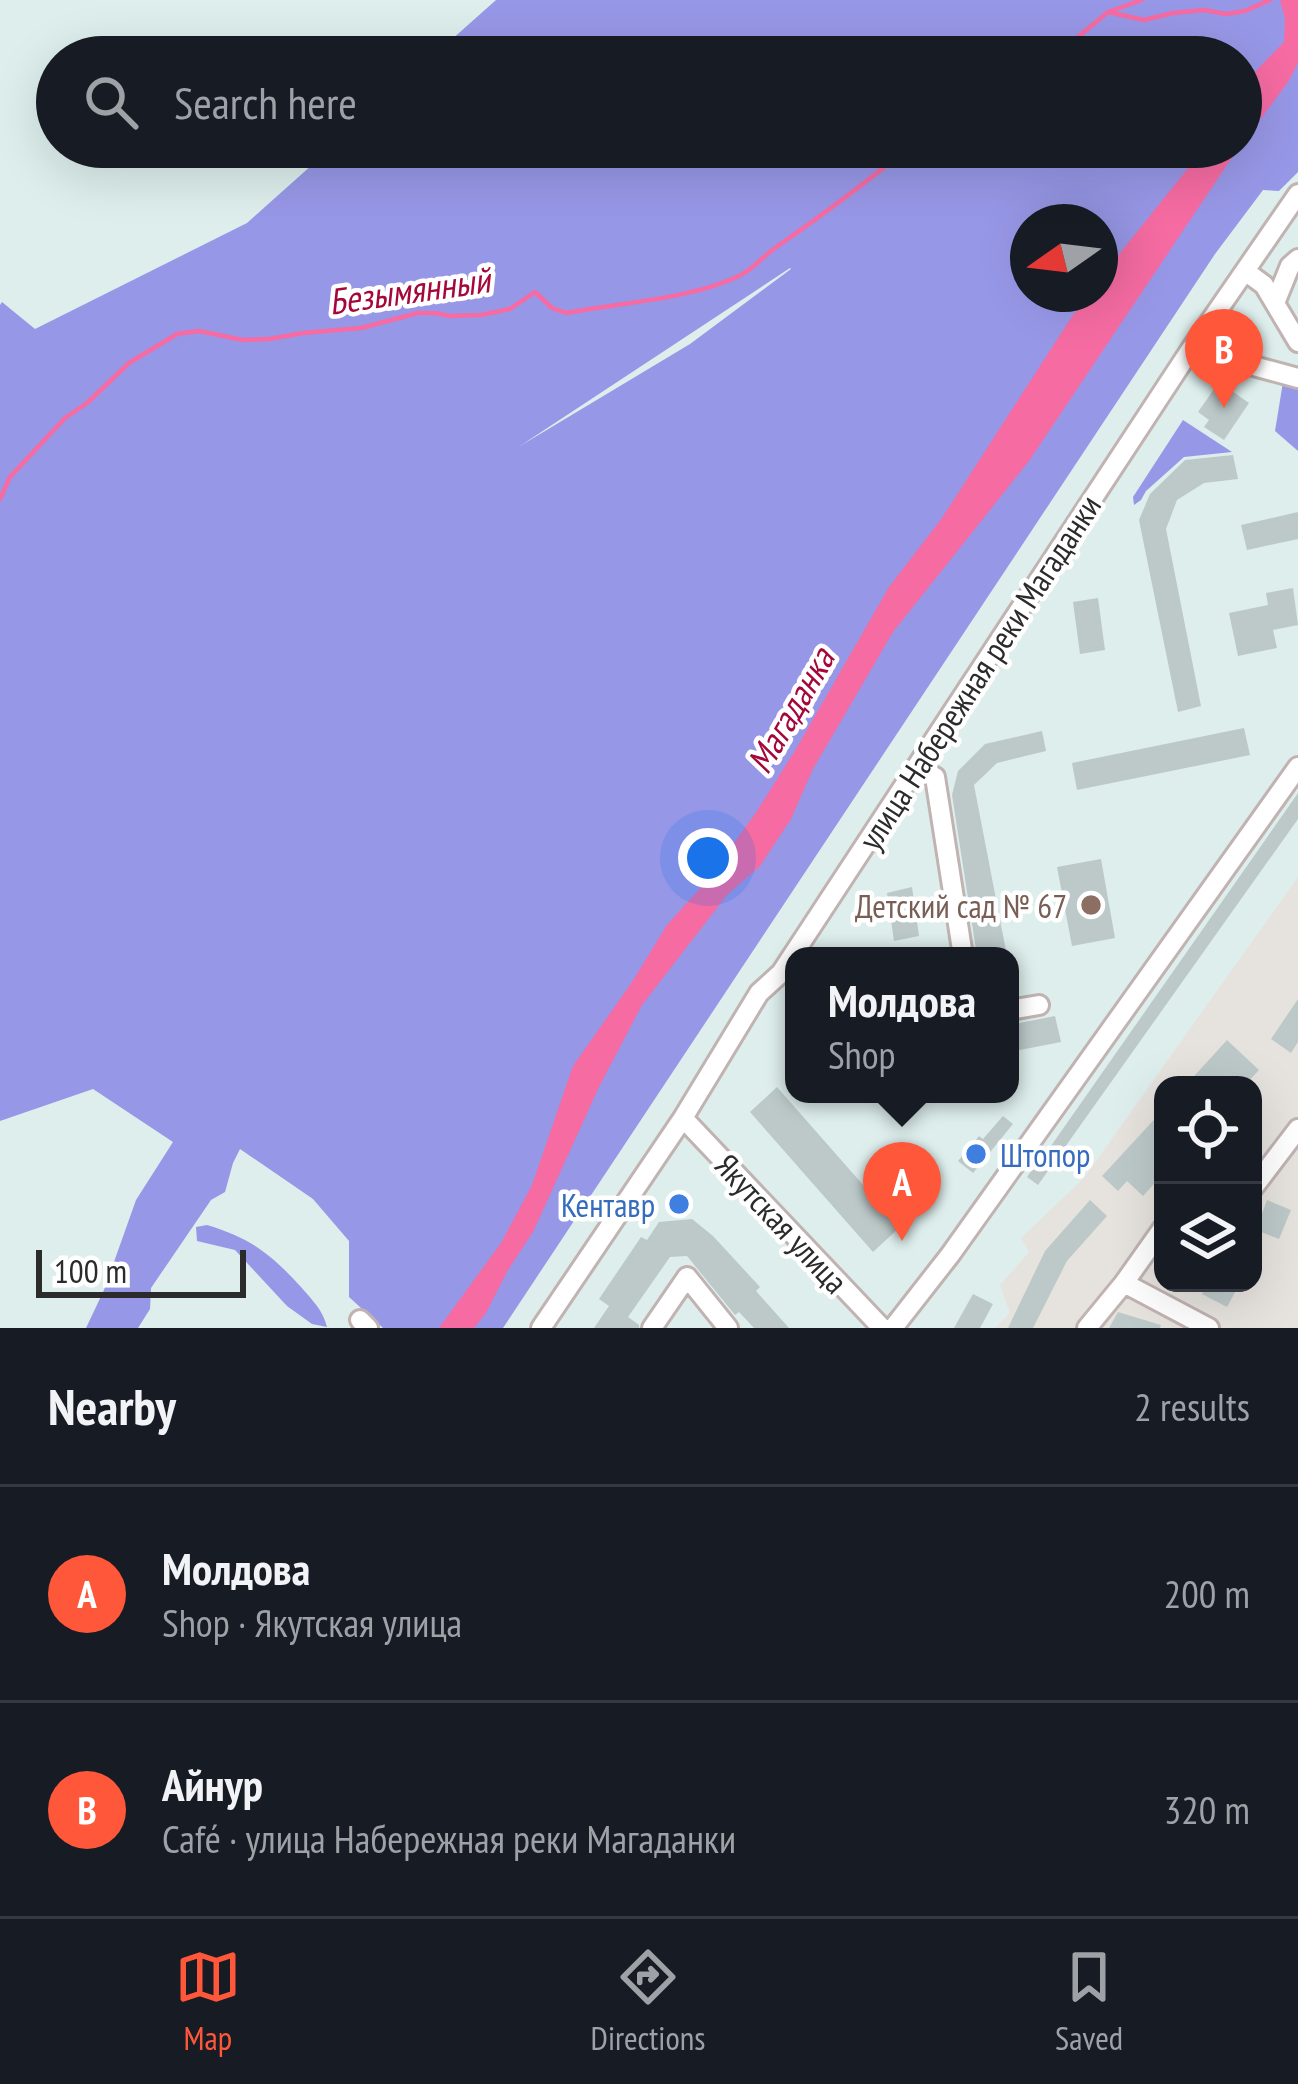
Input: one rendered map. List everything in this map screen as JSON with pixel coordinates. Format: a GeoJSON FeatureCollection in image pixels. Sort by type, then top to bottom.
{"type":"FeatureCollection","features":[{"type":"Feature","properties":{"kind":"street","name":"улица Набережная реки Магаданки"},"geometry":{"type":"LineString","coordinates":[[798,947],[1298,194]]}},
{"type":"Feature","properties":{"kind":"street"},"geometry":{"type":"LineString","coordinates":[[1275,303],[1290,266],[1298,259]]}},
{"type":"Feature","properties":{"kind":"street"},"geometry":{"type":"LineString","coordinates":[[1245,271],[1264,285],[1298,342]]}},
{"type":"Feature","properties":{"kind":"street"},"geometry":{"type":"LineString","coordinates":[[1191,349],[1298,378]]}},
{"type":"Feature","properties":{"kind":"street"},"geometry":{"type":"LineString","coordinates":[[916,767],[934,777],[962,947]]}},
{"type":"Feature","properties":{"kind":"street"},"geometry":{"type":"LineString","coordinates":[[893,1328],[1298,767]]}},
{"type":"Feature","properties":{"kind":"street","name":"улица Набережная реки Магаданки"},"geometry":{"type":"LineString","coordinates":[[541,1328],[683,1118],[759,993],[785,967]]}},
{"type":"Feature","properties":{"kind":"street"},"geometry":{"type":"LineString","coordinates":[[1019,1008],[1040,1005]]}},
{"type":"Feature","properties":{"kind":"street","name":"Якутская улица"},"geometry":{"type":"LineString","coordinates":[[683,1118],[882,1328]]}},
{"type":"Feature","properties":{"kind":"street"},"geometry":{"type":"LineString","coordinates":[[1256,1184],[1298,1129]]}},
{"type":"Feature","properties":{"kind":"street"},"geometry":{"type":"LineString","coordinates":[[1088,1328],[1154,1241]]}},
{"type":"Feature","properties":{"kind":"street"},"geometry":{"type":"LineString","coordinates":[[652,1328],[687,1277],[728,1328]]}},
{"type":"Feature","properties":{"kind":"street"},"geometry":{"type":"LineString","coordinates":[[1124,1283],[1210,1328]]}},
{"type":"Feature","properties":{"kind":"shaded area"},"geometry":{"type":"Polygon","coordinates":[[[496,0],[1298,0],[1298,172],[1279,191],[1263,190],[1215,254],[503,1328],[383,1328],[349,1297],[349,1241],[313,1199],[240,1149],[225,1192],[211,1200],[151,1288],[150,1309],[138,1328],[86,1328],[136,1200],[173,1142],[93,1089],[0,1121],[2,302],[35,329],[247,223],[309,168],[1262,168],[1262,36],[456,36],[496,0]],[[790,268],[520,446],[690,344],[791,269],[790,268]]]}},
{"type":"Feature","properties":{"kind":"shaded area"},"geometry":{"type":"Polygon","coordinates":[[[1280,0],[1298,0],[1298,63],[1262,117],[1262,65],[1284,42],[1280,0]]]}},
{"type":"Feature","properties":{"kind":"shaded area"},"geometry":{"type":"Polygon","coordinates":[[[1188,168],[1225,168],[1029,461],[893,632],[813,769],[791,819],[760,866],[727,895],[642,1005],[533,1232],[486,1313],[474,1328],[439,1328],[501,1243],[532,1185],[573,1066],[667,925],[755,814],[889,587],[942,518],[1075,312],[1118,312],[1118,256],[1188,168]]]}},
{"type":"Feature","properties":{"kind":"shaded area"},"geometry":{"type":"Polygon","coordinates":[[[1283,382],[1298,386],[1298,451],[1275,431],[1283,382]]]}},
{"type":"Feature","properties":{"kind":"shaded area"},"geometry":{"type":"Polygon","coordinates":[[[1183,420],[1232,452],[1184,457],[1134,505],[1133,497],[1183,420]]]}},
{"type":"Feature","properties":{"kind":"shaded area"},"geometry":{"type":"Polygon","coordinates":[[[1298,877],[1298,1328],[995,1328],[1010,1313],[1000,1285],[1029,1252],[1021,1238],[1084,1178],[1154,1080],[1154,1292],[1262,1292],[1262,1076],[1157,1076],[1298,877]]]}},
{"type":"Feature","properties":{"kind":"shaded area"},"geometry":{"type":"Polygon","coordinates":[[[207,1225],[269,1256],[313,1301],[327,1327],[312,1324],[287,1306],[235,1250],[197,1241],[196,1227],[207,1225]]]}},
{"type":"Feature","properties":{"kind":"building"},"geometry":{"type":"Polygon","coordinates":[[[1219,382],[1249,403],[1224,440],[1204,427],[1209,420],[1198,412],[1219,382]]]}},
{"type":"Feature","properties":{"kind":"building"},"geometry":{"type":"Polygon","coordinates":[[[1233,455],[1238,479],[1204,483],[1177,500],[1166,529],[1201,706],[1178,712],[1139,520],[1150,494],[1185,460],[1233,455]]]}},
{"type":"Feature","properties":{"kind":"building"},"geometry":{"type":"Polygon","coordinates":[[[1298,512],[1298,539],[1247,550],[1241,525],[1298,512]]]}},
{"type":"Feature","properties":{"kind":"building"},"geometry":{"type":"Polygon","coordinates":[[[1293,588],[1298,625],[1273,630],[1277,648],[1238,656],[1229,613],[1268,605],[1266,593],[1293,588]]]}},
{"type":"Feature","properties":{"kind":"building"},"geometry":{"type":"Polygon","coordinates":[[[1098,598],[1105,650],[1080,654],[1073,602],[1098,598]]]}},
{"type":"Feature","properties":{"kind":"building"},"geometry":{"type":"Polygon","coordinates":[[[1244,728],[1250,755],[1077,790],[1072,763],[1244,728]]]}},
{"type":"Feature","properties":{"kind":"building"},"geometry":{"type":"Polygon","coordinates":[[[1042,731],[1046,751],[997,763],[974,785],[1005,947],[976,947],[952,795],[958,771],[985,744],[1042,731]]]}},
{"type":"Feature","properties":{"kind":"building"},"geometry":{"type":"Polygon","coordinates":[[[1298,793],[1298,819],[1038,1185],[1027,1177],[1298,793]]]}},
{"type":"Feature","properties":{"kind":"building","name":"Детский сад № 67"},"geometry":{"type":"Polygon","coordinates":[[[1101,859],[1115,938],[1072,946],[1057,867],[1101,859]]]}},
{"type":"Feature","properties":{"kind":"building"},"geometry":{"type":"Polygon","coordinates":[[[912,887],[919,936],[894,941],[887,893],[912,887]]]}},
{"type":"Feature","properties":{"kind":"building"},"geometry":{"type":"Polygon","coordinates":[[[1298,999],[1298,1042],[1291,1053],[1271,1039],[1298,999]]]}},
{"type":"Feature","properties":{"kind":"building"},"geometry":{"type":"Polygon","coordinates":[[[1055,1016],[1061,1042],[1019,1050],[1019,1023],[1055,1016]]]}},
{"type":"Feature","properties":{"kind":"building"},"geometry":{"type":"Polygon","coordinates":[[[1227,1040],[1259,1070],[1253,1076],[1194,1076],[1227,1040]]]}},
{"type":"Feature","properties":{"kind":"building"},"geometry":{"type":"Polygon","coordinates":[[[777,1087],[785,1103],[791,1103],[900,1227],[873,1252],[750,1112],[777,1087]]]}},
{"type":"Feature","properties":{"kind":"building"},"geometry":{"type":"Polygon","coordinates":[[[1003,1116],[1013,1124],[973,1173],[958,1161],[1003,1116]]]}},
{"type":"Feature","properties":{"kind":"building"},"geometry":{"type":"Polygon","coordinates":[[[1154,1120],[1154,1184],[1143,1196],[1127,1181],[1118,1191],[1102,1176],[1154,1120]]]}},
{"type":"Feature","properties":{"kind":"building"},"geometry":{"type":"Polygon","coordinates":[[[1090,1200],[1107,1216],[1067,1261],[1033,1328],[1008,1328],[1045,1251],[1090,1200]]]}},
{"type":"Feature","properties":{"kind":"building"},"geometry":{"type":"Polygon","coordinates":[[[1267,1200],[1291,1210],[1279,1239],[1262,1232],[1267,1200]]]}},
{"type":"Feature","properties":{"kind":"building"},"geometry":{"type":"Polygon","coordinates":[[[692,1219],[760,1287],[756,1291],[789,1328],[754,1328],[739,1312],[735,1315],[687,1256],[670,1257],[628,1317],[639,1328],[594,1328],[609,1306],[599,1299],[641,1237],[647,1240],[659,1222],[692,1219]]]}},
{"type":"Feature","properties":{"kind":"building"},"geometry":{"type":"Polygon","coordinates":[[[1203,1292],[1235,1292],[1227,1307],[1203,1292]]]}},
{"type":"Feature","properties":{"kind":"building"},"geometry":{"type":"Polygon","coordinates":[[[973,1294],[993,1304],[980,1328],[954,1328],[973,1294]]]}},
{"type":"Feature","properties":{"kind":"building"},"geometry":{"type":"Polygon","coordinates":[[[1118,1312],[1161,1325],[1160,1328],[1109,1328],[1118,1312]]]}},
{"type":"Feature","properties":{"kind":"waterway","name":"Безымянный"},"geometry":{"type":"LineString","coordinates":[[1079,36],[1108,12],[1142,0]]}},
{"type":"Feature","properties":{"kind":"waterway"},"geometry":{"type":"LineString","coordinates":[[1108,12],[1144,20],[1204,10],[1226,14],[1270,0]]}},
{"type":"Feature","properties":{"kind":"waterway","name":"Безымянный"},"geometry":{"type":"LineString","coordinates":[[0,499],[10,477],[65,418],[129,363],[177,334],[199,331],[243,340],[269,339],[361,328],[418,313],[481,315],[510,309],[535,292],[552,308],[566,313],[699,290],[749,270],[882,168]]}},
{"type":"Feature","properties":{"kind":"place","name":"Айнур"},"geometry":{"type":"Point","coordinates":[1224,408]}},
{"type":"Feature","properties":{"kind":"place","name":"Детский сад № 67"},"geometry":{"type":"Point","coordinates":[1091,905]}},
{"type":"Feature","properties":{"kind":"place","name":"Штопор"},"geometry":{"type":"Point","coordinates":[976,1154]}},
{"type":"Feature","properties":{"kind":"place","name":"Кентавр"},"geometry":{"type":"Point","coordinates":[679,1204]}},
{"type":"Feature","properties":{"kind":"place","name":"Молдова"},"geometry":{"type":"Point","coordinates":[902,1241]}},
{"type":"Feature","properties":{"kind":"water label","name":"Магаданка"},"geometry":{"type":"Point","coordinates":[790,710]}}]}
